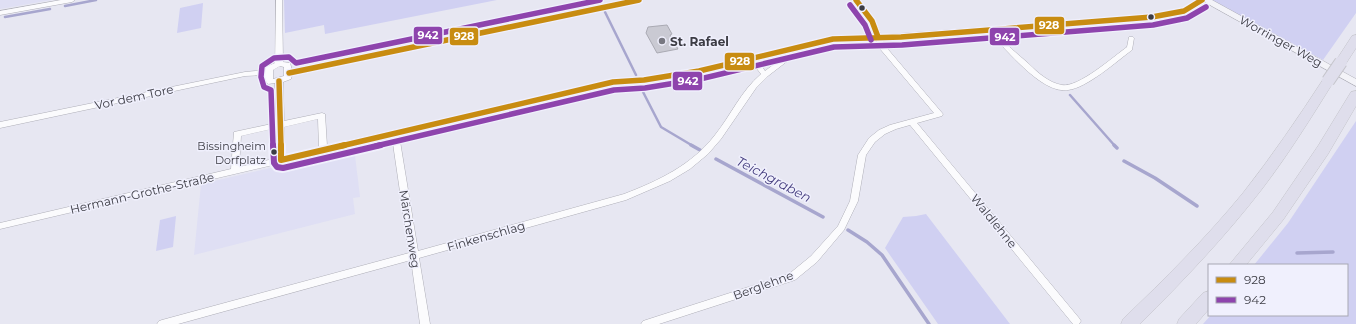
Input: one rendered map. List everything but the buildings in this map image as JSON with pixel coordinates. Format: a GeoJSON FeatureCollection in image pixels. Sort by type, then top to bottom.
{"type":"FeatureCollection","features":[{"type":"Feature","properties":{"kind":"highway"},"geometry":{"type":"LineString","coordinates":[[1129,324],[1185,269],[1247,199],[1293,136],[1356,39]]}},
{"type":"Feature","properties":{"kind":"highway"},"geometry":{"type":"LineString","coordinates":[[1238,264],[1278,216],[1323,150],[1356,91]]}},
{"type":"Feature","properties":{"kind":"highway"},"geometry":{"type":"LineString","coordinates":[[1184,324],[1208,299]]}},
{"type":"Feature","properties":{"kind":"street"},"geometry":{"type":"LineString","coordinates":[[0,13],[72,0]]}},
{"type":"Feature","properties":{"kind":"street"},"geometry":{"type":"LineString","coordinates":[[279,0],[279,64]]}},
{"type":"Feature","properties":{"kind":"street"},"geometry":{"type":"LineString","coordinates":[[288,73],[639,0]]}},
{"type":"Feature","properties":{"kind":"street"},"geometry":{"type":"LineString","coordinates":[[856,0],[872,21],[878,37]]}},
{"type":"Feature","properties":{"kind":"street","name":"Hermann-Grothe-Straße"},"geometry":{"type":"LineString","coordinates":[[0,226],[613,82],[644,80],[699,71],[790,50],[833,38],[878,37],[992,30],[1167,15],[1184,10],[1202,0]]}},
{"type":"Feature","properties":{"kind":"street","name":"Worringer Weg"},"geometry":{"type":"LineString","coordinates":[[1205,0],[1356,91]]}},
{"type":"Feature","properties":{"kind":"street"},"geometry":{"type":"LineString","coordinates":[[992,30],[997,38],[1045,81],[1062,88],[1069,88],[1080,84],[1130,48],[1131,38]]}},
{"type":"Feature","properties":{"kind":"street","name":"Berglehne"},"geometry":{"type":"LineString","coordinates":[[646,324],[792,277],[814,259],[841,228],[854,201],[862,155],[872,140],[882,132],[939,114],[897,66],[883,48],[878,37]]}},
{"type":"Feature","properties":{"kind":"street","name":"Finkenschlag"},"geometry":{"type":"LineString","coordinates":[[162,324],[626,198],[659,185],[691,164],[705,152],[718,138],[753,87],[765,75],[788,57],[790,50]]}},
{"type":"Feature","properties":{"kind":"street"},"geometry":{"type":"LineString","coordinates":[[752,58],[765,75]]}},
{"type":"Feature","properties":{"kind":"street"},"geometry":{"type":"LineString","coordinates":[[279,64],[288,65],[288,77],[279,81],[271,82],[269,80],[269,69],[279,64]]}},
{"type":"Feature","properties":{"kind":"street","name":"Vor dem Tore"},"geometry":{"type":"LineString","coordinates":[[0,125],[245,74],[268,72]]}},
{"type":"Feature","properties":{"kind":"street"},"geometry":{"type":"LineString","coordinates":[[279,81],[281,160]]}},
{"type":"Feature","properties":{"kind":"street"},"geometry":{"type":"LineString","coordinates":[[235,172],[237,134],[322,116],[323,150]]}},
{"type":"Feature","properties":{"kind":"street","name":"Waldlehne"},"geometry":{"type":"LineString","coordinates":[[912,122],[1076,321]]}},
{"type":"Feature","properties":{"kind":"street","name":"Märchenweg"},"geometry":{"type":"LineString","coordinates":[[395,133],[425,324]]}},
{"type":"Feature","properties":{"kind":"shaded area"},"geometry":{"type":"Polygon","coordinates":[[[0,0],[51,0],[0,9],[0,0]]]}},
{"type":"Feature","properties":{"kind":"shaded area"},"geometry":{"type":"Polygon","coordinates":[[[284,0],[497,0],[325,34],[324,25],[285,33],[284,0]]]}},
{"type":"Feature","properties":{"kind":"shaded area"},"geometry":{"type":"Polygon","coordinates":[[[1211,0],[1356,0],[1356,13],[1323,60],[1211,0]]]}},
{"type":"Feature","properties":{"kind":"shaded area"},"geometry":{"type":"Polygon","coordinates":[[[203,3],[201,28],[177,33],[180,8],[203,3]]]}},
{"type":"Feature","properties":{"kind":"shaded area"},"geometry":{"type":"Polygon","coordinates":[[[1356,121],[1356,324],[1203,324],[1210,316],[1348,316],[1348,264],[1255,264],[1288,223],[1356,121]]]}},
{"type":"Feature","properties":{"kind":"shaded area"},"geometry":{"type":"Polygon","coordinates":[[[355,155],[360,197],[353,198],[355,214],[194,255],[201,184],[300,161],[300,168],[355,155]]]}},
{"type":"Feature","properties":{"kind":"shaded area"},"geometry":{"type":"Polygon","coordinates":[[[926,214],[1010,324],[938,324],[885,248],[903,217],[926,214]]]}},
{"type":"Feature","properties":{"kind":"shaded area"},"geometry":{"type":"Polygon","coordinates":[[[176,216],[173,247],[156,251],[160,220],[176,216]]]}},
{"type":"Feature","properties":{"kind":"waterway"},"geometry":{"type":"LineString","coordinates":[[65,6],[96,0]]}},
{"type":"Feature","properties":{"kind":"waterway"},"geometry":{"type":"LineString","coordinates":[[5,17],[50,9]]}},
{"type":"Feature","properties":{"kind":"waterway","name":"Teichgraben"},"geometry":{"type":"LineString","coordinates":[[605,12],[636,75]]}},
{"type":"Feature","properties":{"kind":"waterway","name":"Teichgraben"},"geometry":{"type":"LineString","coordinates":[[641,88],[661,127],[693,146]]}},
{"type":"Feature","properties":{"kind":"waterway"},"geometry":{"type":"LineString","coordinates":[[1070,95],[1115,146]]}},
{"type":"Feature","properties":{"kind":"waterway","name":"Teichgraben"},"geometry":{"type":"LineString","coordinates":[[691,145],[700,150]]}},
{"type":"Feature","properties":{"kind":"waterway","name":"Teichgraben"},"geometry":{"type":"LineString","coordinates":[[716,159],[823,217]]}},
{"type":"Feature","properties":{"kind":"waterway"},"geometry":{"type":"LineString","coordinates":[[1124,161],[1155,178],[1197,206]]}},
{"type":"Feature","properties":{"kind":"waterway","name":"Teichgraben"},"geometry":{"type":"LineString","coordinates":[[848,230],[867,242],[882,255],[929,324]]}},
{"type":"Feature","properties":{"kind":"waterway"},"geometry":{"type":"LineString","coordinates":[[1297,253],[1333,252]]}},
{"type":"Feature","properties":{"kind":"transit line","name":"942"},"geometry":{"type":"LineString","coordinates":[[600,0],[296,63],[293,59],[284,56],[279,56],[269,60],[262,66],[261,81],[264,87],[271,90],[274,163],[277,167],[283,168],[614,90],[645,88],[700,79],[834,47],[902,45],[1153,25],[1187,18],[1206,7]]}},
{"type":"Feature","properties":{"kind":"transit line","name":"928"},"geometry":{"type":"LineString","coordinates":[[289,73],[639,0]]}},
{"type":"Feature","properties":{"kind":"transit line","name":"928"},"geometry":{"type":"LineString","coordinates":[[856,0],[872,21],[878,37]]}},
{"type":"Feature","properties":{"kind":"transit line","name":"928"},"geometry":{"type":"LineString","coordinates":[[281,160],[613,82],[644,80],[699,71],[833,39],[901,37],[1152,17],[1184,11],[1202,0]]}},
{"type":"Feature","properties":{"kind":"transit line","name":"942"},"geometry":{"type":"LineString","coordinates":[[850,5],[865,25],[871,40]]}},
{"type":"Feature","properties":{"kind":"transit line","name":"928"},"geometry":{"type":"LineString","coordinates":[[279,81],[281,160]]}},
{"type":"Feature","properties":{"kind":"place","name":"St. Rafael"},"geometry":{"type":"Point","coordinates":[662,41]}},
{"type":"Feature","properties":{"kind":"place","name":"Bissingheim Dorfplatz"},"geometry":{"type":"Point","coordinates":[274,152]}}]}
